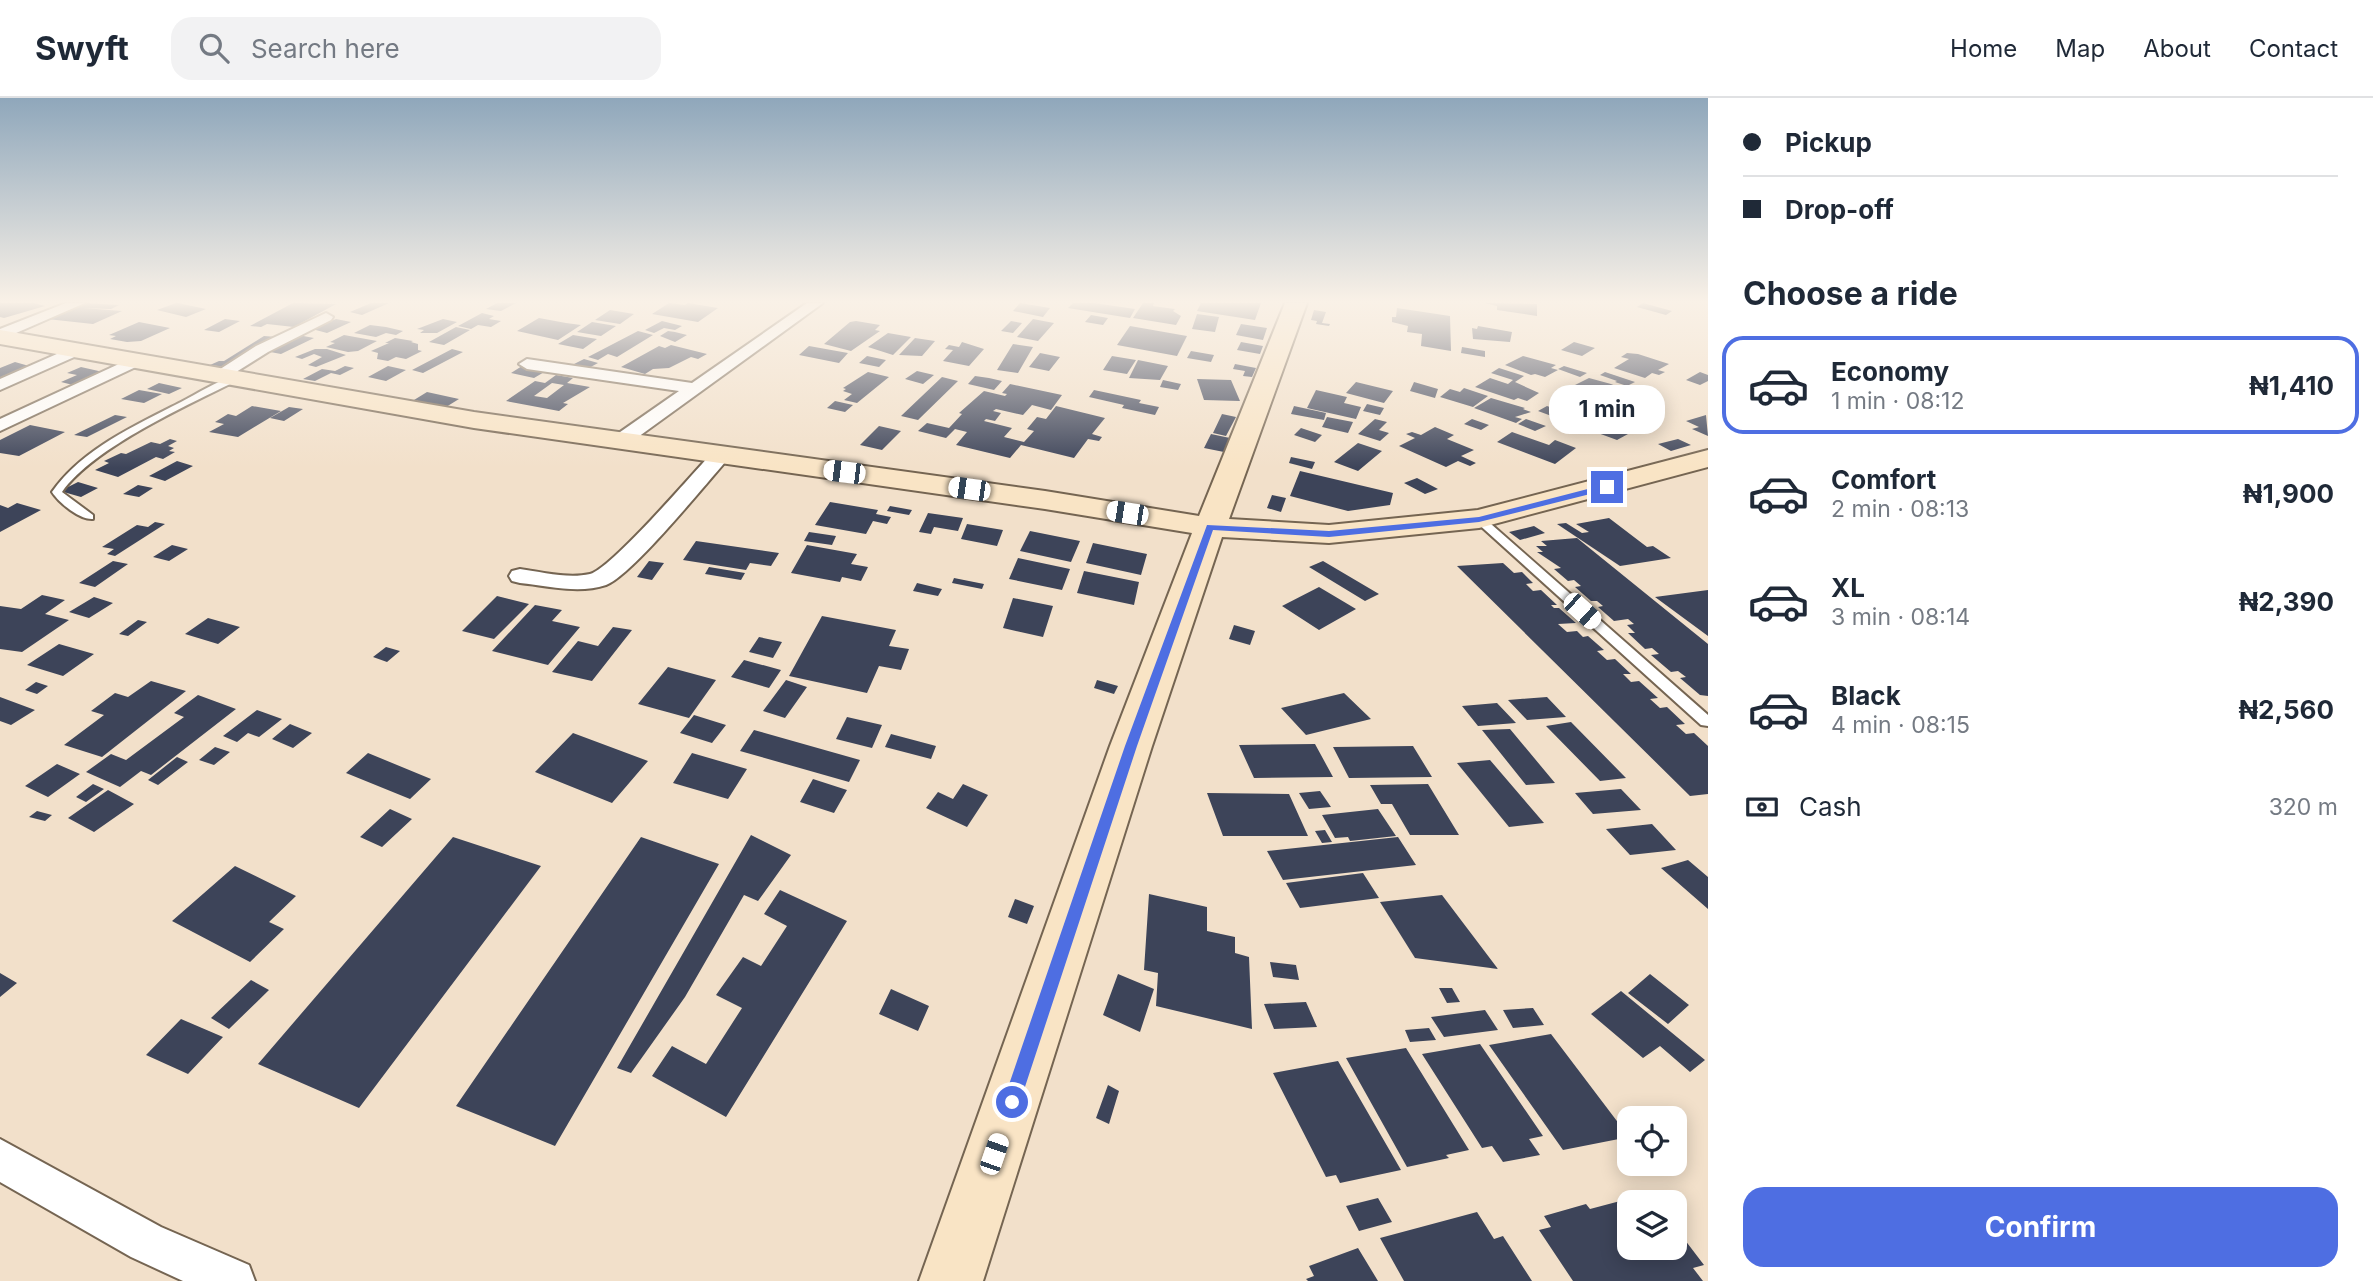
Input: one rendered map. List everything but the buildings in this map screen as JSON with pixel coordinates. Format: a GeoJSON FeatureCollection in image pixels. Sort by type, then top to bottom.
{"type":"FeatureCollection","features":[{"type":"Feature","properties":{"kind":"street"},"geometry":{"type":"LineString","coordinates":[[0,385],[59,358]]}},
{"type":"Feature","properties":{"kind":"street"},"geometry":{"type":"LineString","coordinates":[[114,358],[474,420],[1045,500],[1210,527],[1329,534],[1479,519],[1708,458]]}},
{"type":"Feature","properties":{"kind":"street"},"geometry":{"type":"LineString","coordinates":[[227,377],[250,358]]}},
{"type":"Feature","properties":{"kind":"street"},"geometry":{"type":"LineString","coordinates":[[620,441],[736,358]]}},
{"type":"Feature","properties":{"kind":"street"},"geometry":{"type":"LineString","coordinates":[[951,1281],[1131,746],[1275,358]]}},
{"type":"Feature","properties":{"kind":"street"},"geometry":{"type":"LineString","coordinates":[[0,426],[134,362]]}},
{"type":"Feature","properties":{"kind":"street"},"geometry":{"type":"LineString","coordinates":[[527,364],[693,388]]}},
{"type":"Feature","properties":{"kind":"street"},"geometry":{"type":"LineString","coordinates":[[520,576],[576,583],[601,579],[634,550],[720,456]]}},
{"type":"Feature","properties":{"kind":"street"},"geometry":{"type":"LineString","coordinates":[[0,1159],[146,1242],[233,1281]]}},
{"type":"Feature","properties":{"kind":"lane"},"geometry":{"type":"LineString","coordinates":[[89,517],[59,495],[57,492],[62,481],[113,444],[227,377]]}},
{"type":"Feature","properties":{"kind":"lane"},"geometry":{"type":"LineString","coordinates":[[1479,519],[1706,721]]}},
{"type":"Feature","properties":{"kind":"route"},"geometry":{"type":"LineString","coordinates":[[1012,1102],[1131,746],[1210,527],[1329,534],[1479,519],[1607,487]]}}]}
